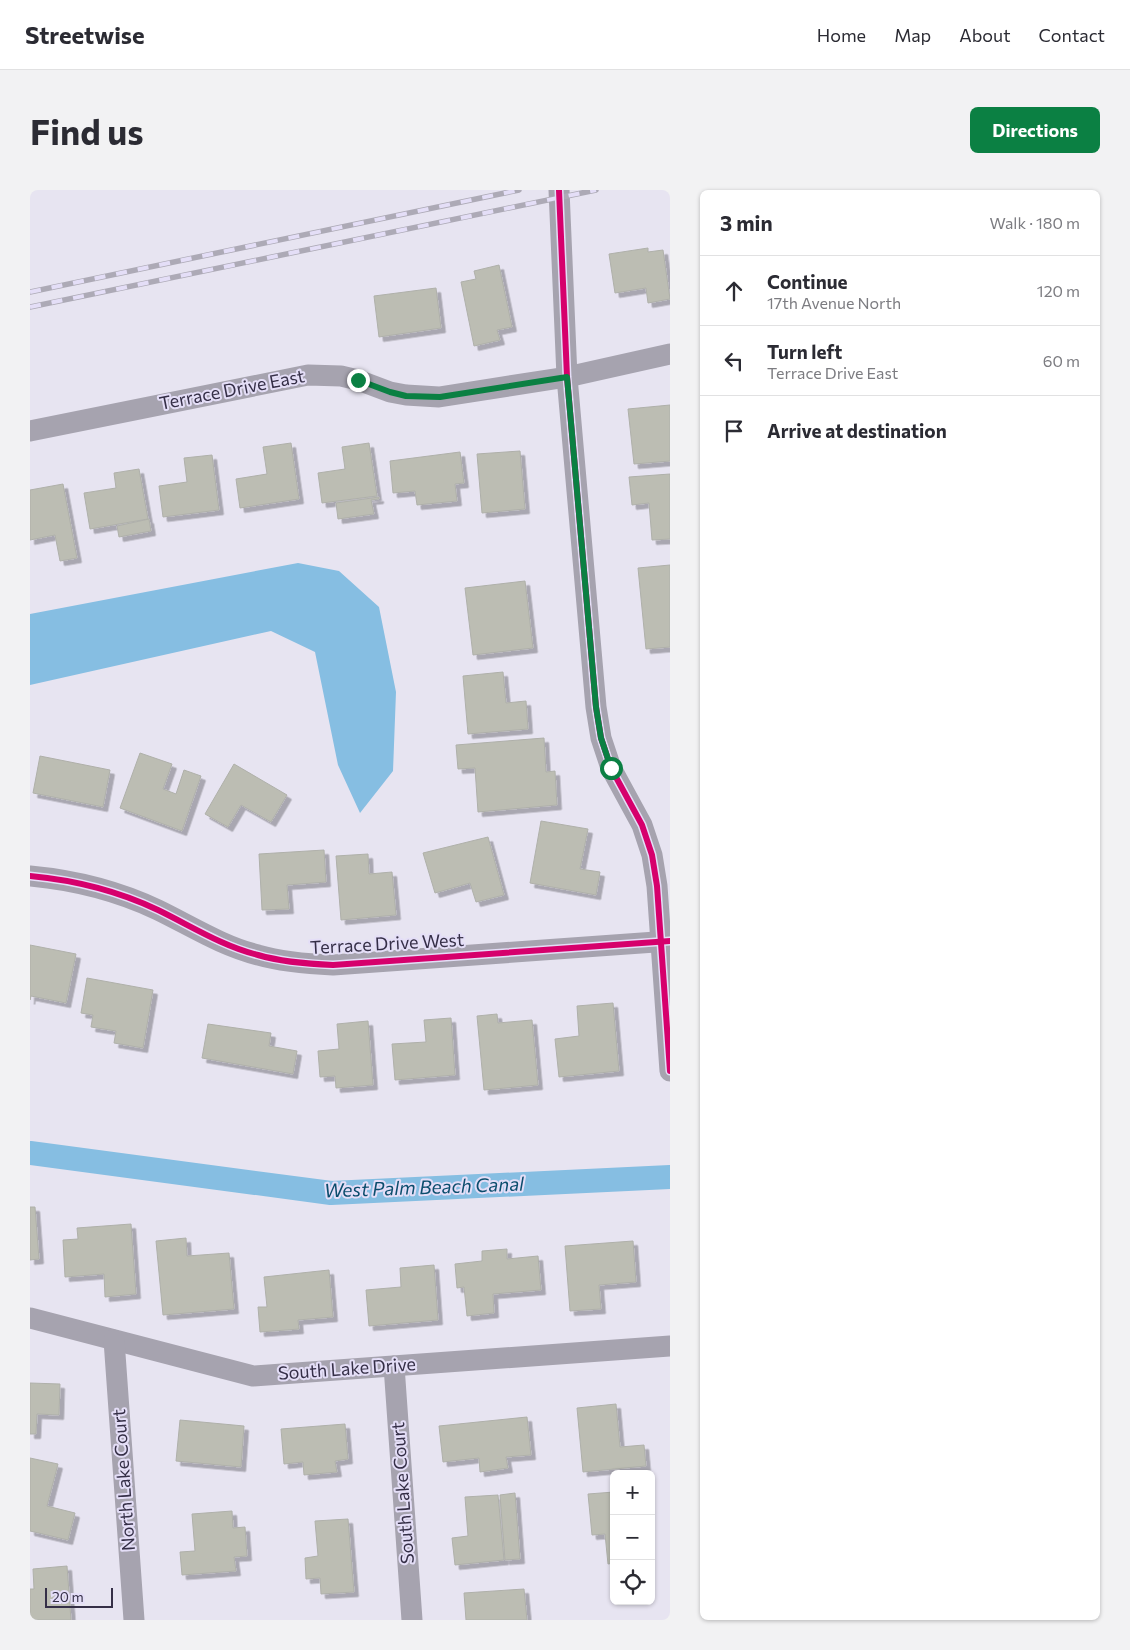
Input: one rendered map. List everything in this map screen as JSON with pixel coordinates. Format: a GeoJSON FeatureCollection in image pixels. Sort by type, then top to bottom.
{"type":"FeatureCollection","features":[{"type":"Feature","properties":{"kind":"street"},"geometry":{"type":"LineString","coordinates":[[559,190],[567,377],[596,707],[601,738],[611,768],[642,825],[652,855],[665,942],[670,1071]]}},
{"type":"Feature","properties":{"kind":"street","name":"Terrace Drive East"},"geometry":{"type":"LineString","coordinates":[[30,430],[308,374],[341,376],[390,392],[423,397],[440,397],[567,377],[670,354]]}},
{"type":"Feature","properties":{"kind":"street","name":"Terrace Drive West"},"geometry":{"type":"LineString","coordinates":[[30,876],[75,883],[125,896],[222,943],[258,955],[295,963],[333,965],[665,942]]}},
{"type":"Feature","properties":{"kind":"street","name":"South Lake Drive"},"geometry":{"type":"LineString","coordinates":[[30,1318],[252,1376],[670,1346]]}},
{"type":"Feature","properties":{"kind":"street","name":"North Lake Court"},"geometry":{"type":"LineString","coordinates":[[114,1340],[134,1620]]}},
{"type":"Feature","properties":{"kind":"street","name":"South Lake Court"},"geometry":{"type":"LineString","coordinates":[[394,1366],[412,1620]]}},
{"type":"Feature","properties":{"kind":"water"},"geometry":{"type":"Polygon","coordinates":[[[298,563],[339,571],[379,607],[396,692],[393,771],[360,813],[338,765],[315,652],[271,631],[30,685],[30,614],[298,563]]]}},
{"type":"Feature","properties":{"kind":"building"},"geometry":{"type":"Polygon","coordinates":[[[648,248],[648,252],[663,250],[670,299],[648,303],[646,288],[615,293],[609,254],[648,248]]]}},
{"type":"Feature","properties":{"kind":"building"},"geometry":{"type":"Polygon","coordinates":[[[499,265],[512,327],[497,330],[500,340],[474,346],[461,282],[476,279],[474,271],[499,265]]]}},
{"type":"Feature","properties":{"kind":"building"},"geometry":{"type":"Polygon","coordinates":[[[436,288],[441,328],[379,337],[374,296],[436,288]]]}},
{"type":"Feature","properties":{"kind":"building"},"geometry":{"type":"Polygon","coordinates":[[[670,405],[670,461],[634,464],[628,409],[670,405]]]}},
{"type":"Feature","properties":{"kind":"building"},"geometry":{"type":"Polygon","coordinates":[[[291,443],[299,499],[240,508],[236,479],[267,474],[263,447],[291,443]]]}},
{"type":"Feature","properties":{"kind":"building"},"geometry":{"type":"Polygon","coordinates":[[[369,443],[377,496],[322,503],[318,473],[345,469],[342,447],[369,443]]]}},
{"type":"Feature","properties":{"kind":"building"},"geometry":{"type":"Polygon","coordinates":[[[520,451],[525,509],[482,513],[477,454],[520,451]]]}},
{"type":"Feature","properties":{"kind":"building"},"geometry":{"type":"Polygon","coordinates":[[[460,452],[464,483],[455,484],[457,501],[417,505],[415,491],[393,493],[390,461],[460,452]]]}},
{"type":"Feature","properties":{"kind":"building"},"geometry":{"type":"Polygon","coordinates":[[[212,455],[219,510],[163,517],[159,486],[187,482],[184,458],[212,455]]]}},
{"type":"Feature","properties":{"kind":"building"},"geometry":{"type":"Polygon","coordinates":[[[139,469],[148,519],[90,529],[84,493],[116,488],[114,473],[139,469]]]}},
{"type":"Feature","properties":{"kind":"building"},"geometry":{"type":"Polygon","coordinates":[[[670,474],[670,539],[652,540],[649,503],[632,505],[629,477],[670,474]]]}},
{"type":"Feature","properties":{"kind":"building"},"geometry":{"type":"Polygon","coordinates":[[[63,484],[77,558],[60,561],[55,535],[30,540],[30,490],[63,484]]]}},
{"type":"Feature","properties":{"kind":"building"},"geometry":{"type":"Polygon","coordinates":[[[379,497],[379,499],[371,500],[374,514],[338,519],[336,503],[379,497]]]}},
{"type":"Feature","properties":{"kind":"building"},"geometry":{"type":"Polygon","coordinates":[[[149,519],[151,531],[119,537],[117,526],[149,519]]]}},
{"type":"Feature","properties":{"kind":"building"},"geometry":{"type":"Polygon","coordinates":[[[670,565],[670,647],[646,649],[638,568],[670,565]]]}},
{"type":"Feature","properties":{"kind":"building"},"geometry":{"type":"Polygon","coordinates":[[[525,581],[533,648],[473,655],[465,588],[525,581]]]}},
{"type":"Feature","properties":{"kind":"building"},"geometry":{"type":"Polygon","coordinates":[[[503,672],[506,703],[526,701],[528,729],[468,734],[463,676],[503,672]]]}},
{"type":"Feature","properties":{"kind":"building"},"geometry":{"type":"Polygon","coordinates":[[[544,738],[546,772],[555,771],[557,805],[478,812],[475,768],[458,769],[456,745],[544,738]]]}},
{"type":"Feature","properties":{"kind":"building"},"geometry":{"type":"Polygon","coordinates":[[[140,753],[172,764],[163,789],[176,794],[184,770],[201,776],[182,831],[120,808],[140,753]]]}},
{"type":"Feature","properties":{"kind":"building"},"geometry":{"type":"Polygon","coordinates":[[[40,756],[110,770],[103,807],[33,793],[40,756]]]}},
{"type":"Feature","properties":{"kind":"building"},"geometry":{"type":"Polygon","coordinates":[[[234,764],[287,795],[271,822],[241,805],[228,827],[205,814],[234,764]]]}},
{"type":"Feature","properties":{"kind":"building"},"geometry":{"type":"Polygon","coordinates":[[[541,821],[588,829],[580,869],[600,872],[596,895],[530,883],[541,821]]]}},
{"type":"Feature","properties":{"kind":"building"},"geometry":{"type":"Polygon","coordinates":[[[488,837],[504,895],[476,902],[470,883],[435,893],[423,853],[488,837]]]}},
{"type":"Feature","properties":{"kind":"building"},"geometry":{"type":"Polygon","coordinates":[[[324,850],[326,882],[287,885],[289,909],[262,910],[259,854],[324,850]]]}},
{"type":"Feature","properties":{"kind":"building"},"geometry":{"type":"Polygon","coordinates":[[[368,854],[369,874],[392,872],[396,915],[341,920],[336,856],[368,854]]]}},
{"type":"Feature","properties":{"kind":"building"},"geometry":{"type":"Polygon","coordinates":[[[30,945],[76,954],[66,1003],[31,996],[30,1000],[30,945]]]}},
{"type":"Feature","properties":{"kind":"building"},"geometry":{"type":"Polygon","coordinates":[[[87,978],[153,990],[143,1048],[114,1043],[116,1031],[91,1027],[93,1015],[81,1013],[87,978]]]}},
{"type":"Feature","properties":{"kind":"building"},"geometry":{"type":"Polygon","coordinates":[[[613,1003],[619,1071],[559,1077],[555,1039],[579,1036],[577,1006],[613,1003]]]}},
{"type":"Feature","properties":{"kind":"building"},"geometry":{"type":"Polygon","coordinates":[[[497,1014],[498,1023],[532,1020],[538,1085],[484,1090],[477,1016],[497,1014]]]}},
{"type":"Feature","properties":{"kind":"building"},"geometry":{"type":"Polygon","coordinates":[[[451,1018],[455,1075],[395,1080],[392,1044],[426,1042],[424,1020],[451,1018]]]}},
{"type":"Feature","properties":{"kind":"building"},"geometry":{"type":"Polygon","coordinates":[[[368,1021],[373,1085],[336,1088],[335,1076],[320,1077],[318,1051],[339,1049],[337,1024],[368,1021]]]}},
{"type":"Feature","properties":{"kind":"building"},"geometry":{"type":"Polygon","coordinates":[[[208,1024],[271,1033],[269,1046],[297,1051],[293,1074],[202,1058],[208,1024]]]}},
{"type":"Feature","properties":{"kind":"building"},"geometry":{"type":"Polygon","coordinates":[[[30,1207],[35,1207],[39,1259],[30,1260],[30,1207]]]}},
{"type":"Feature","properties":{"kind":"building"},"geometry":{"type":"Polygon","coordinates":[[[131,1224],[136,1294],[105,1297],[104,1274],[65,1277],[63,1240],[78,1239],[77,1228],[131,1224]]]}},
{"type":"Feature","properties":{"kind":"building"},"geometry":{"type":"Polygon","coordinates":[[[186,1238],[187,1256],[229,1253],[234,1309],[163,1315],[156,1241],[186,1238]]]}},
{"type":"Feature","properties":{"kind":"building"},"geometry":{"type":"Polygon","coordinates":[[[633,1241],[636,1282],[599,1285],[601,1309],[570,1311],[565,1246],[633,1241]]]}},
{"type":"Feature","properties":{"kind":"building"},"geometry":{"type":"Polygon","coordinates":[[[507,1249],[507,1259],[538,1256],[541,1290],[493,1294],[494,1313],[467,1316],[464,1287],[457,1288],[455,1264],[482,1261],[482,1251],[507,1249]]]}},
{"type":"Feature","properties":{"kind":"building"},"geometry":{"type":"Polygon","coordinates":[[[434,1265],[438,1320],[369,1326],[366,1290],[401,1287],[400,1268],[434,1265]]]}},
{"type":"Feature","properties":{"kind":"building"},"geometry":{"type":"Polygon","coordinates":[[[329,1270],[333,1317],[298,1320],[299,1329],[260,1332],[258,1307],[267,1307],[264,1277],[329,1270]]]}},
{"type":"Feature","properties":{"kind":"building"},"geometry":{"type":"Polygon","coordinates":[[[30,1383],[60,1384],[59,1415],[37,1414],[36,1434],[30,1434],[30,1383]]]}},
{"type":"Feature","properties":{"kind":"building"},"geometry":{"type":"Polygon","coordinates":[[[616,1404],[620,1447],[644,1445],[646,1466],[583,1472],[577,1408],[616,1404]]]}},
{"type":"Feature","properties":{"kind":"building"},"geometry":{"type":"Polygon","coordinates":[[[527,1417],[531,1455],[506,1457],[508,1468],[480,1472],[479,1458],[443,1462],[439,1426],[527,1417]]]}},
{"type":"Feature","properties":{"kind":"building"},"geometry":{"type":"Polygon","coordinates":[[[180,1420],[244,1426],[241,1467],[176,1461],[180,1420]]]}},
{"type":"Feature","properties":{"kind":"building"},"geometry":{"type":"Polygon","coordinates":[[[345,1424],[348,1459],[335,1461],[337,1472],[304,1475],[303,1462],[284,1464],[281,1429],[345,1424]]]}},
{"type":"Feature","properties":{"kind":"building"},"geometry":{"type":"Polygon","coordinates":[[[30,1458],[58,1464],[47,1506],[75,1513],[68,1540],[30,1531],[30,1458]]]}},
{"type":"Feature","properties":{"kind":"building"},"geometry":{"type":"Polygon","coordinates":[[[610,1492],[610,1564],[608,1564],[605,1534],[592,1535],[588,1494],[610,1492]]]}},
{"type":"Feature","properties":{"kind":"building"},"geometry":{"type":"Polygon","coordinates":[[[515,1493],[520,1559],[505,1560],[500,1495],[515,1493]]]}},
{"type":"Feature","properties":{"kind":"building"},"geometry":{"type":"Polygon","coordinates":[[[498,1495],[504,1560],[455,1565],[452,1538],[468,1536],[465,1497],[498,1495]]]}},
{"type":"Feature","properties":{"kind":"building"},"geometry":{"type":"Polygon","coordinates":[[[232,1511],[233,1528],[245,1527],[247,1556],[234,1557],[236,1571],[182,1575],[180,1552],[195,1551],[192,1514],[232,1511]]]}},
{"type":"Feature","properties":{"kind":"building"},"geometry":{"type":"Polygon","coordinates":[[[348,1519],[354,1592],[321,1594],[320,1578],[306,1579],[305,1558],[318,1556],[315,1521],[348,1519]]]}},
{"type":"Feature","properties":{"kind":"building"},"geometry":{"type":"Polygon","coordinates":[[[67,1566],[71,1620],[30,1620],[30,1589],[34,1589],[33,1569],[67,1566]]]}},
{"type":"Feature","properties":{"kind":"building"},"geometry":{"type":"Polygon","coordinates":[[[524,1589],[527,1620],[466,1620],[464,1593],[524,1589]]]}},
{"type":"Feature","properties":{"kind":"waterway","name":"West Palm Beach Canal"},"geometry":{"type":"LineString","coordinates":[[30,1153],[331,1193],[670,1177]]}},
{"type":"Feature","properties":{"kind":"railway"},"geometry":{"type":"LineString","coordinates":[[30,292],[519,190]]}},
{"type":"Feature","properties":{"kind":"railway"},"geometry":{"type":"LineString","coordinates":[[30,307],[596,190]]}},
{"type":"Feature","properties":{"kind":"cycle path"},"geometry":{"type":"LineString","coordinates":[[559,190],[567,377],[596,707],[601,738],[611,768],[642,825],[652,855],[657,886],[670,1071]]}},
{"type":"Feature","properties":{"kind":"cycle path"},"geometry":{"type":"LineString","coordinates":[[30,876],[63,880],[127,897],[245,951],[286,961],[305,963],[333,965],[670,941]]}},
{"type":"Feature","properties":{"kind":"route"},"geometry":{"type":"LineString","coordinates":[[358,380],[406,396],[440,397],[567,377],[596,707],[601,738],[611,768]]}}]}
